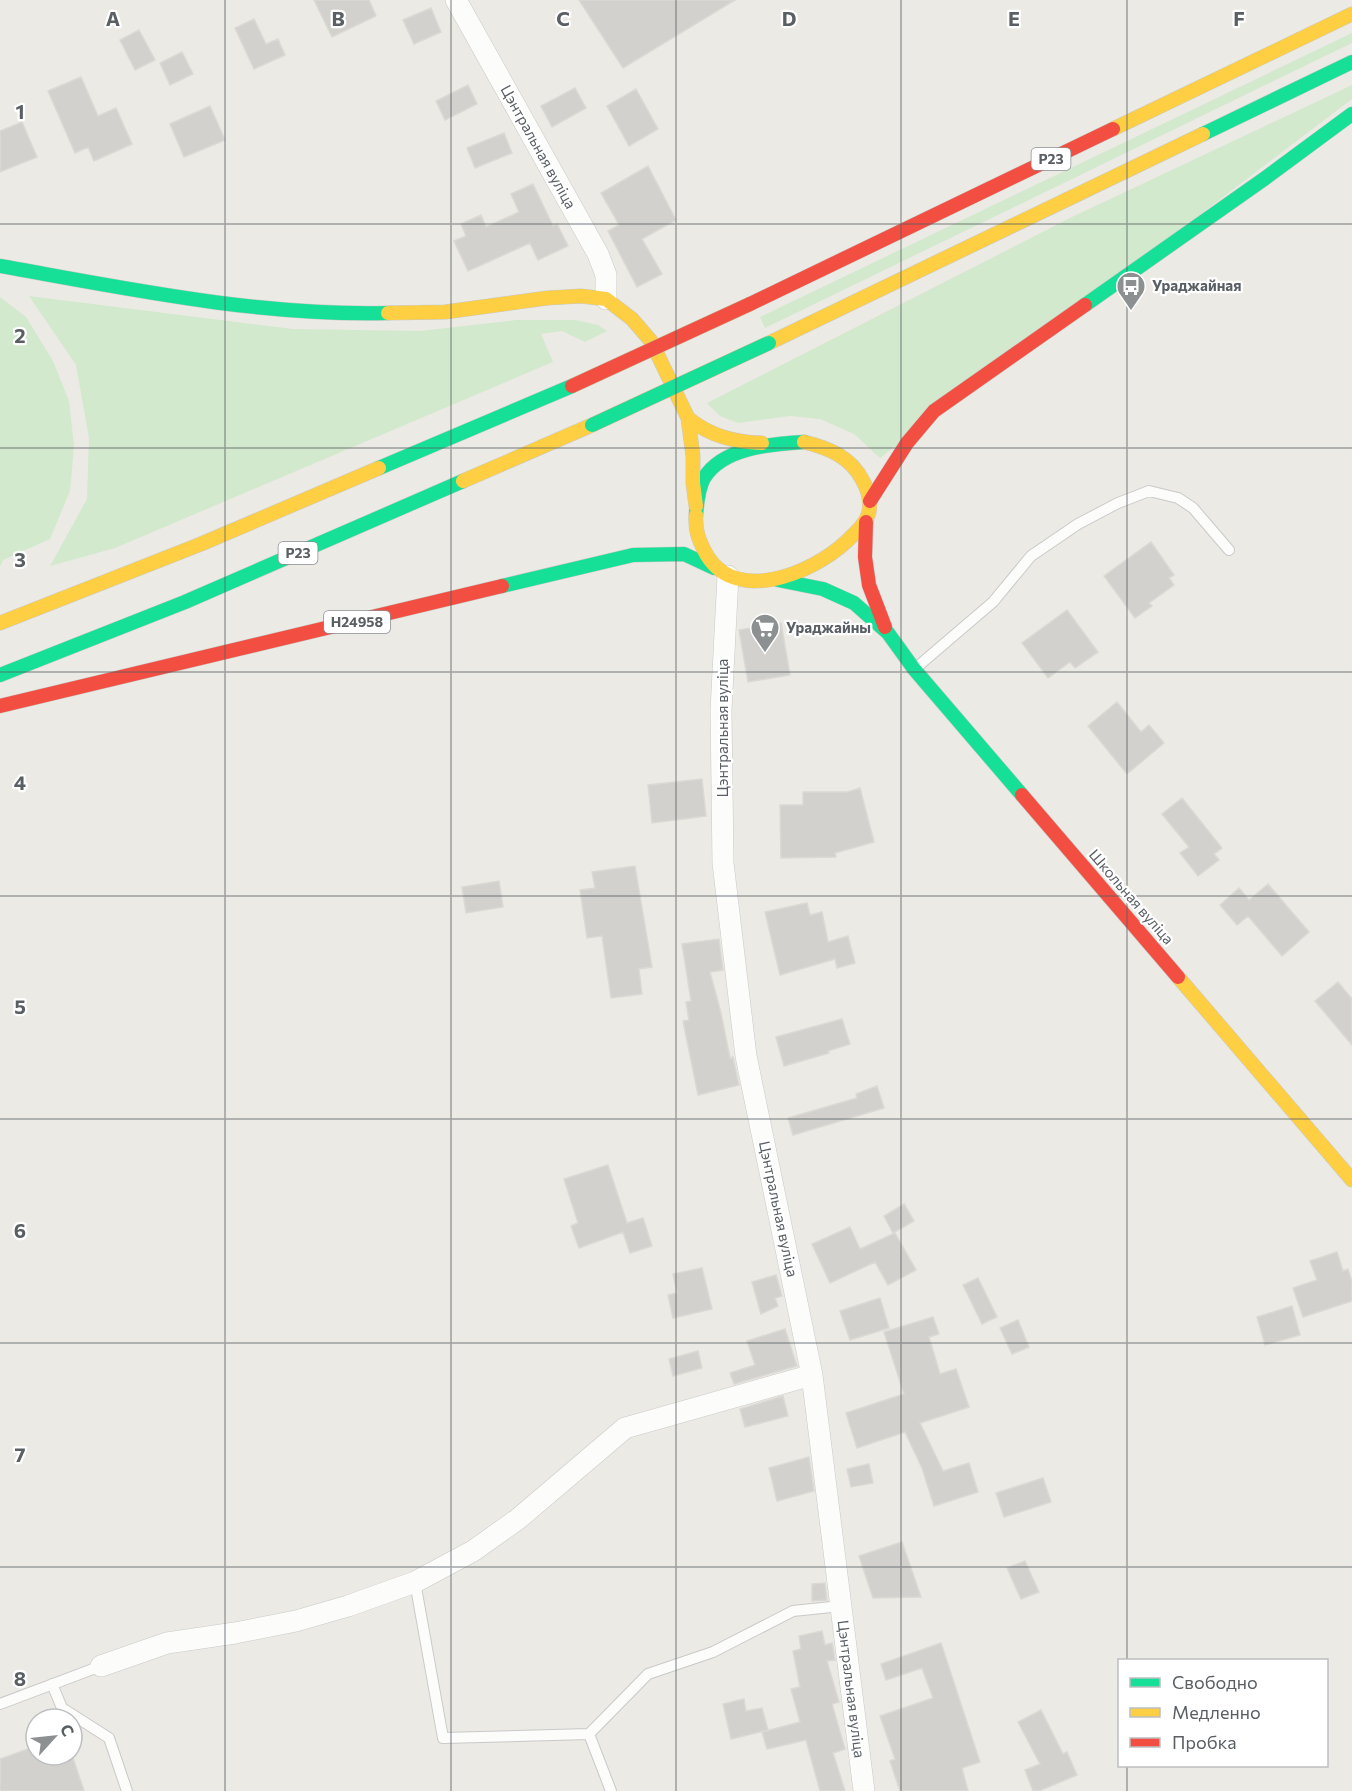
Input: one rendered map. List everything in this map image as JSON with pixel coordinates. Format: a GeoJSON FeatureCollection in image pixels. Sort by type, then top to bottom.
{"type":"FeatureCollection","features":[{"type":"Feature","properties":{"kind":"main road","name":"Р23"},"geometry":{"type":"LineString","coordinates":[[0,623],[201,544],[572,386],[750,304],[1352,14]]}},
{"type":"Feature","properties":{"kind":"main road","name":"Р23"},"geometry":{"type":"LineString","coordinates":[[0,675],[185,602],[592,424],[770,343],[1352,62]]}},
{"type":"Feature","properties":{"kind":"main road","name":"Н24958"},"geometry":{"type":"LineString","coordinates":[[888,633],[868,585],[865,557],[866,522],[870,501],[912,433],[934,411],[1264,179],[1352,114]]}},
{"type":"Feature","properties":{"kind":"main road"},"geometry":{"type":"LineString","coordinates":[[0,266],[191,300],[286,311],[354,314],[445,312],[547,298],[581,296],[606,299],[632,319],[651,341],[687,418],[692,447],[697,536],[721,572]]}},
{"type":"Feature","properties":{"kind":"main road"},"geometry":{"type":"LineString","coordinates":[[687,418],[695,425],[717,436],[746,443],[804,442],[823,446],[843,456],[859,472],[866,485],[870,501]]}},
{"type":"Feature","properties":{"kind":"main road"},"geometry":{"type":"LineString","coordinates":[[696,506],[703,479],[718,464],[731,456],[778,443]]}},
{"type":"Feature","properties":{"kind":"main road","name":"Н24958"},"geometry":{"type":"LineString","coordinates":[[778,580],[800,572],[839,549],[866,522]]}},
{"type":"Feature","properties":{"kind":"main road","name":"Н24958"},"geometry":{"type":"LineString","coordinates":[[0,706],[633,555],[684,554],[721,572],[755,581],[778,580],[823,589],[854,603],[888,633]]}},
{"type":"Feature","properties":{"kind":"main road","name":"Школьная вуліца"},"geometry":{"type":"LineString","coordinates":[[888,633],[914,669],[1352,1180]]}},
{"type":"Feature","properties":{"kind":"street","name":"Цэнтральная вуліца"},"geometry":{"type":"LineString","coordinates":[[456,0],[598,254],[606,275],[606,299]]}},
{"type":"Feature","properties":{"kind":"street","name":"Цэнтральная вуліца"},"geometry":{"type":"LineString","coordinates":[[721,572],[725,625],[721,710],[723,862],[743,1033],[812,1375],[864,1791]]}},
{"type":"Feature","properties":{"kind":"street"},"geometry":{"type":"LineString","coordinates":[[101,1666],[167,1643],[296,1621],[348,1606],[415,1582],[473,1551],[491,1538],[625,1428],[812,1375]]}},
{"type":"Feature","properties":{"kind":"lane"},"geometry":{"type":"LineString","coordinates":[[914,669],[993,602],[1031,556],[1078,524],[1118,503],[1149,491],[1178,498],[1193,508],[1229,550]]}},
{"type":"Feature","properties":{"kind":"lane"},"geometry":{"type":"LineString","coordinates":[[415,1582],[443,1738],[589,1734],[648,1674],[713,1652],[793,1611],[841,1606]]}},
{"type":"Feature","properties":{"kind":"lane"},"geometry":{"type":"LineString","coordinates":[[0,1704],[101,1666]]}},
{"type":"Feature","properties":{"kind":"lane"},"geometry":{"type":"LineString","coordinates":[[52,1684],[62,1708],[109,1738],[127,1791]]}},
{"type":"Feature","properties":{"kind":"lane"},"geometry":{"type":"LineString","coordinates":[[589,1734],[611,1791]]}},
{"type":"Feature","properties":{"kind":"green space"},"geometry":{"type":"Polygon","coordinates":[[[1352,33],[1352,43],[765,328],[760,317],[1352,33]]]}},
{"type":"Feature","properties":{"kind":"green space"},"geometry":{"type":"Polygon","coordinates":[[[1352,85],[1352,99],[880,458],[854,434],[820,419],[790,416],[738,423],[720,416],[707,403],[1072,217],[1352,85]]]}},
{"type":"Feature","properties":{"kind":"green space"},"geometry":{"type":"Polygon","coordinates":[[[29,296],[293,329],[420,331],[516,320],[575,320],[598,325],[607,331],[585,342],[562,331],[541,334],[553,362],[115,548],[50,566],[87,499],[89,438],[76,365],[29,296]]]}},
{"type":"Feature","properties":{"kind":"green space"},"geometry":{"type":"Polygon","coordinates":[[[0,297],[26,317],[53,361],[69,401],[74,446],[70,491],[50,539],[3,560],[0,567],[0,297]]]}},
{"type":"Feature","properties":{"kind":"building"},"geometry":{"type":"Polygon","coordinates":[[[314,0],[369,0],[376,16],[332,37],[314,0]]]}},
{"type":"Feature","properties":{"kind":"building"},"geometry":{"type":"Polygon","coordinates":[[[579,0],[735,0],[623,68],[579,0]]]}},
{"type":"Feature","properties":{"kind":"building"},"geometry":{"type":"Polygon","coordinates":[[[431,8],[441,32],[414,44],[403,20],[431,8]]]}},
{"type":"Feature","properties":{"kind":"building"},"geometry":{"type":"Polygon","coordinates":[[[254,19],[266,44],[278,39],[285,55],[254,69],[235,28],[254,19]]]}},
{"type":"Feature","properties":{"kind":"building"},"geometry":{"type":"Polygon","coordinates":[[[139,30],[155,60],[135,70],[120,40],[139,30]]]}},
{"type":"Feature","properties":{"kind":"building"},"geometry":{"type":"Polygon","coordinates":[[[182,52],[193,74],[170,85],[160,63],[182,52]]]}},
{"type":"Feature","properties":{"kind":"building"},"geometry":{"type":"Polygon","coordinates":[[[81,77],[98,116],[116,108],[132,144],[94,161],[88,147],[75,153],[48,91],[81,77]]]}},
{"type":"Feature","properties":{"kind":"building"},"geometry":{"type":"Polygon","coordinates":[[[468,85],[477,104],[445,120],[436,101],[468,85]]]}},
{"type":"Feature","properties":{"kind":"building"},"geometry":{"type":"Polygon","coordinates":[[[575,88],[586,108],[552,127],[541,106],[575,88]]]}},
{"type":"Feature","properties":{"kind":"building"},"geometry":{"type":"Polygon","coordinates":[[[636,89],[658,129],[629,146],[607,106],[636,89]]]}},
{"type":"Feature","properties":{"kind":"building"},"geometry":{"type":"Polygon","coordinates":[[[210,106],[225,140],[184,157],[170,124],[210,106]]]}},
{"type":"Feature","properties":{"kind":"building"},"geometry":{"type":"Polygon","coordinates":[[[22,122],[37,157],[0,172],[0,131],[22,122]]]}},
{"type":"Feature","properties":{"kind":"building"},"geometry":{"type":"Polygon","coordinates":[[[504,133],[512,153],[475,168],[467,148],[504,133]]]}},
{"type":"Feature","properties":{"kind":"building"},"geometry":{"type":"Polygon","coordinates":[[[648,166],[676,220],[642,239],[662,274],[637,287],[608,231],[619,225],[601,193],[648,166]]]}},
{"type":"Feature","properties":{"kind":"building"},"geometry":{"type":"Polygon","coordinates":[[[533,184],[553,226],[557,224],[568,246],[538,260],[530,243],[468,271],[454,241],[466,236],[461,224],[481,215],[486,227],[519,212],[511,194],[533,184]]]}},
{"type":"Feature","properties":{"kind":"building"},"geometry":{"type":"Polygon","coordinates":[[[1151,542],[1174,575],[1169,578],[1174,585],[1149,603],[1152,606],[1135,618],[1104,576],[1151,542]]]}},
{"type":"Feature","properties":{"kind":"building"},"geometry":{"type":"Polygon","coordinates":[[[1067,610],[1098,652],[1075,668],[1070,662],[1048,678],[1022,643],[1067,610]]]}},
{"type":"Feature","properties":{"kind":"building","name":"Ураджайны"},"geometry":{"type":"Polygon","coordinates":[[[781,623],[790,675],[748,682],[739,630],[781,623]]]}},
{"type":"Feature","properties":{"kind":"building"},"geometry":{"type":"Polygon","coordinates":[[[1117,702],[1141,732],[1149,725],[1164,743],[1127,774],[1088,726],[1117,702]]]}},
{"type":"Feature","properties":{"kind":"building"},"geometry":{"type":"Polygon","coordinates":[[[702,779],[706,816],[652,823],[648,785],[702,779]]]}},
{"type":"Feature","properties":{"kind":"building"},"geometry":{"type":"Polygon","coordinates":[[[860,788],[874,842],[835,853],[836,857],[781,858],[780,805],[803,805],[803,792],[848,792],[860,788]]]}},
{"type":"Feature","properties":{"kind":"building"},"geometry":{"type":"Polygon","coordinates":[[[1182,798],[1222,848],[1214,854],[1219,860],[1198,876],[1180,853],[1189,847],[1162,814],[1182,798]]]}},
{"type":"Feature","properties":{"kind":"building"},"geometry":{"type":"Polygon","coordinates":[[[635,866],[652,967],[639,969],[642,994],[611,998],[602,936],[587,938],[580,890],[595,888],[592,872],[635,866]]]}},
{"type":"Feature","properties":{"kind":"building"},"geometry":{"type":"Polygon","coordinates":[[[499,881],[503,907],[466,913],[462,887],[499,881]]]}},
{"type":"Feature","properties":{"kind":"building"},"geometry":{"type":"Polygon","coordinates":[[[1268,884],[1309,932],[1282,956],[1248,916],[1237,925],[1220,905],[1239,888],[1249,900],[1268,884]]]}},
{"type":"Feature","properties":{"kind":"building"},"geometry":{"type":"Polygon","coordinates":[[[807,903],[810,915],[822,912],[828,942],[848,936],[855,963],[837,968],[835,959],[780,975],[765,912],[807,903]]]}},
{"type":"Feature","properties":{"kind":"building"},"geometry":{"type":"Polygon","coordinates":[[[719,939],[723,970],[710,972],[730,1058],[733,1057],[739,1085],[698,1095],[683,1021],[689,1020],[686,1002],[691,1001],[682,944],[719,939]]]}},
{"type":"Feature","properties":{"kind":"building"},"geometry":{"type":"Polygon","coordinates":[[[1338,982],[1352,999],[1352,1045],[1315,1001],[1338,982]]]}},
{"type":"Feature","properties":{"kind":"building"},"geometry":{"type":"Polygon","coordinates":[[[842,1019],[850,1044],[828,1051],[829,1053],[784,1066],[776,1037],[842,1019]]]}},
{"type":"Feature","properties":{"kind":"building"},"geometry":{"type":"Polygon","coordinates":[[[877,1086],[884,1108],[793,1135],[788,1118],[857,1098],[856,1094],[877,1086]]]}},
{"type":"Feature","properties":{"kind":"building"},"geometry":{"type":"Polygon","coordinates":[[[608,1165],[627,1223],[643,1218],[652,1246],[630,1253],[623,1232],[579,1248],[571,1226],[578,1223],[564,1179],[608,1165]]]}},
{"type":"Feature","properties":{"kind":"building"},"geometry":{"type":"Polygon","coordinates":[[[904,1204],[914,1221],[893,1233],[884,1216],[904,1204]]]}},
{"type":"Feature","properties":{"kind":"building"},"geometry":{"type":"Polygon","coordinates":[[[850,1227],[860,1249],[895,1233],[916,1270],[888,1285],[875,1262],[830,1283],[812,1244],[850,1227]]]}},
{"type":"Feature","properties":{"kind":"building"},"geometry":{"type":"Polygon","coordinates":[[[1337,1252],[1343,1271],[1348,1269],[1352,1282],[1352,1301],[1303,1317],[1293,1288],[1317,1280],[1310,1261],[1337,1252]]]}},
{"type":"Feature","properties":{"kind":"building"},"geometry":{"type":"Polygon","coordinates":[[[702,1268],[712,1309],[673,1318],[668,1295],[677,1293],[673,1274],[702,1268]]]}},
{"type":"Feature","properties":{"kind":"building"},"geometry":{"type":"Polygon","coordinates":[[[776,1275],[782,1296],[775,1298],[778,1306],[761,1314],[752,1282],[776,1275]]]}},
{"type":"Feature","properties":{"kind":"building"},"geometry":{"type":"Polygon","coordinates":[[[978,1278],[997,1317],[982,1324],[963,1285],[978,1278]]]}},
{"type":"Feature","properties":{"kind":"building"},"geometry":{"type":"Polygon","coordinates":[[[880,1298],[889,1328],[850,1340],[840,1311],[880,1298]]]}},
{"type":"Feature","properties":{"kind":"building"},"geometry":{"type":"Polygon","coordinates":[[[1292,1306],[1300,1335],[1265,1345],[1257,1317],[1292,1306]]]}},
{"type":"Feature","properties":{"kind":"building"},"geometry":{"type":"Polygon","coordinates":[[[933,1317],[939,1334],[929,1337],[940,1374],[956,1369],[969,1407],[920,1423],[943,1471],[969,1463],[978,1492],[934,1506],[922,1468],[905,1432],[857,1448],[846,1413],[904,1394],[884,1332],[933,1317]]]}},
{"type":"Feature","properties":{"kind":"building"},"geometry":{"type":"Polygon","coordinates":[[[1018,1320],[1029,1347],[1012,1354],[1000,1328],[1018,1320]]]}},
{"type":"Feature","properties":{"kind":"building"},"geometry":{"type":"Polygon","coordinates":[[[785,1329],[797,1366],[734,1384],[730,1373],[755,1365],[747,1341],[785,1329]]]}},
{"type":"Feature","properties":{"kind":"building"},"geometry":{"type":"Polygon","coordinates":[[[698,1351],[702,1368],[673,1376],[669,1359],[698,1351]]]}},
{"type":"Feature","properties":{"kind":"building"},"geometry":{"type":"Polygon","coordinates":[[[783,1396],[788,1416],[745,1427],[740,1409],[783,1396]]]}},
{"type":"Feature","properties":{"kind":"building"},"geometry":{"type":"Polygon","coordinates":[[[809,1457],[814,1491],[777,1501],[769,1468],[809,1457]]]}},
{"type":"Feature","properties":{"kind":"building"},"geometry":{"type":"Polygon","coordinates":[[[869,1464],[873,1483],[851,1487],[847,1469],[869,1464]]]}},
{"type":"Feature","properties":{"kind":"building"},"geometry":{"type":"Polygon","coordinates":[[[1043,1478],[1051,1502],[1004,1517],[996,1493],[1043,1478]]]}},
{"type":"Feature","properties":{"kind":"building"},"geometry":{"type":"Polygon","coordinates":[[[902,1542],[921,1597],[873,1598],[859,1556],[902,1542]]]}},
{"type":"Feature","properties":{"kind":"building"},"geometry":{"type":"Polygon","coordinates":[[[1025,1561],[1039,1592],[1021,1599],[1007,1568],[1025,1561]]]}},
{"type":"Feature","properties":{"kind":"building"},"geometry":{"type":"Polygon","coordinates":[[[825,1583],[827,1600],[812,1601],[812,1584],[825,1583]]]}},
{"type":"Feature","properties":{"kind":"building"},"geometry":{"type":"Polygon","coordinates":[[[822,1631],[825,1645],[832,1643],[835,1660],[827,1661],[839,1702],[832,1704],[845,1749],[833,1753],[845,1791],[820,1791],[806,1740],[767,1749],[762,1732],[800,1722],[791,1689],[800,1687],[793,1651],[801,1649],[799,1636],[822,1631]]]}},
{"type":"Feature","properties":{"kind":"building"},"geometry":{"type":"Polygon","coordinates":[[[941,1643],[980,1762],[962,1768],[968,1791],[900,1791],[890,1761],[895,1759],[880,1716],[933,1698],[922,1668],[886,1680],[881,1664],[941,1643]]]}},
{"type":"Feature","properties":{"kind":"building"},"geometry":{"type":"Polygon","coordinates":[[[744,1699],[746,1711],[762,1708],[768,1730],[731,1739],[723,1704],[744,1699]]]}},
{"type":"Feature","properties":{"kind":"building"},"geometry":{"type":"Polygon","coordinates":[[[1041,1710],[1063,1754],[1067,1752],[1077,1775],[1039,1791],[1033,1791],[1025,1770],[1040,1764],[1018,1722],[1041,1710]]]}},
{"type":"Feature","properties":{"kind":"building"},"geometry":{"type":"Polygon","coordinates":[[[24,1750],[24,1767],[76,1767],[84,1791],[0,1791],[0,1759],[24,1750]]]}},
{"type":"Feature","properties":{"kind":"traffic: fast"},"geometry":{"type":"LineString","coordinates":[[1203,134],[1352,62]]}},
{"type":"Feature","properties":{"kind":"traffic: fast"},"geometry":{"type":"LineString","coordinates":[[1085,305],[1352,114]]}},
{"type":"Feature","properties":{"kind":"traffic: fast"},"geometry":{"type":"LineString","coordinates":[[0,266],[145,292],[242,306],[339,313],[388,313]]}},
{"type":"Feature","properties":{"kind":"traffic: fast"},"geometry":{"type":"LineString","coordinates":[[592,425],[769,343]]}},
{"type":"Feature","properties":{"kind":"traffic: fast"},"geometry":{"type":"LineString","coordinates":[[379,468],[572,386]]}},
{"type":"Feature","properties":{"kind":"traffic: fast"},"geometry":{"type":"LineString","coordinates":[[696,515],[699,491],[704,478],[723,460],[749,449],[804,442]]}},
{"type":"Feature","properties":{"kind":"traffic: fast"},"geometry":{"type":"LineString","coordinates":[[0,675],[185,602],[463,481]]}},
{"type":"Feature","properties":{"kind":"traffic: fast"},"geometry":{"type":"LineString","coordinates":[[502,586],[633,555],[684,554],[714,568]]}},
{"type":"Feature","properties":{"kind":"traffic: fast"},"geometry":{"type":"LineString","coordinates":[[778,580],[823,589],[854,603],[888,633],[914,669],[1022,795]]}},
{"type":"Feature","properties":{"kind":"traffic: slow"},"geometry":{"type":"LineString","coordinates":[[1113,129],[1352,14]]}},
{"type":"Feature","properties":{"kind":"traffic: slow"},"geometry":{"type":"LineString","coordinates":[[769,343],[1203,134]]}},
{"type":"Feature","properties":{"kind":"traffic: slow"},"geometry":{"type":"LineString","coordinates":[[388,313],[445,312],[547,298],[581,296],[606,299],[632,319],[651,341],[688,418],[696,506]]}},
{"type":"Feature","properties":{"kind":"traffic: slow"},"geometry":{"type":"LineString","coordinates":[[688,418],[714,434],[762,443]]}},
{"type":"Feature","properties":{"kind":"traffic: slow"},"geometry":{"type":"LineString","coordinates":[[463,481],[592,425]]}},
{"type":"Feature","properties":{"kind":"traffic: slow"},"geometry":{"type":"LineString","coordinates":[[696,515],[697,533],[704,550],[717,567],[733,577],[752,581],[773,579],[794,573],[832,553],[847,541],[866,520],[870,508],[869,496],[858,473],[846,460],[822,447],[804,442]]}},
{"type":"Feature","properties":{"kind":"traffic: slow"},"geometry":{"type":"LineString","coordinates":[[0,623],[201,544],[379,468]]}},
{"type":"Feature","properties":{"kind":"traffic: slow"},"geometry":{"type":"LineString","coordinates":[[1178,977],[1352,1180]]}},
{"type":"Feature","properties":{"kind":"traffic: jam"},"geometry":{"type":"LineString","coordinates":[[750,304],[1113,129]]}},
{"type":"Feature","properties":{"kind":"traffic: jam"},"geometry":{"type":"LineString","coordinates":[[572,386],[750,304]]}},
{"type":"Feature","properties":{"kind":"traffic: jam"},"geometry":{"type":"LineString","coordinates":[[870,501],[907,443],[934,411],[1085,305]]}},
{"type":"Feature","properties":{"kind":"traffic: jam"},"geometry":{"type":"LineString","coordinates":[[866,522],[865,557],[869,585],[885,627]]}},
{"type":"Feature","properties":{"kind":"traffic: jam"},"geometry":{"type":"LineString","coordinates":[[0,706],[502,586]]}},
{"type":"Feature","properties":{"kind":"traffic: jam"},"geometry":{"type":"LineString","coordinates":[[1022,795],[1178,977]]}},
{"type":"Feature","properties":{"kind":"place","name":"Ураджайная"},"geometry":{"type":"Point","coordinates":[1131,312]}},
{"type":"Feature","properties":{"kind":"place","name":"Ураджайны"},"geometry":{"type":"Point","coordinates":[765,654]}}]}
